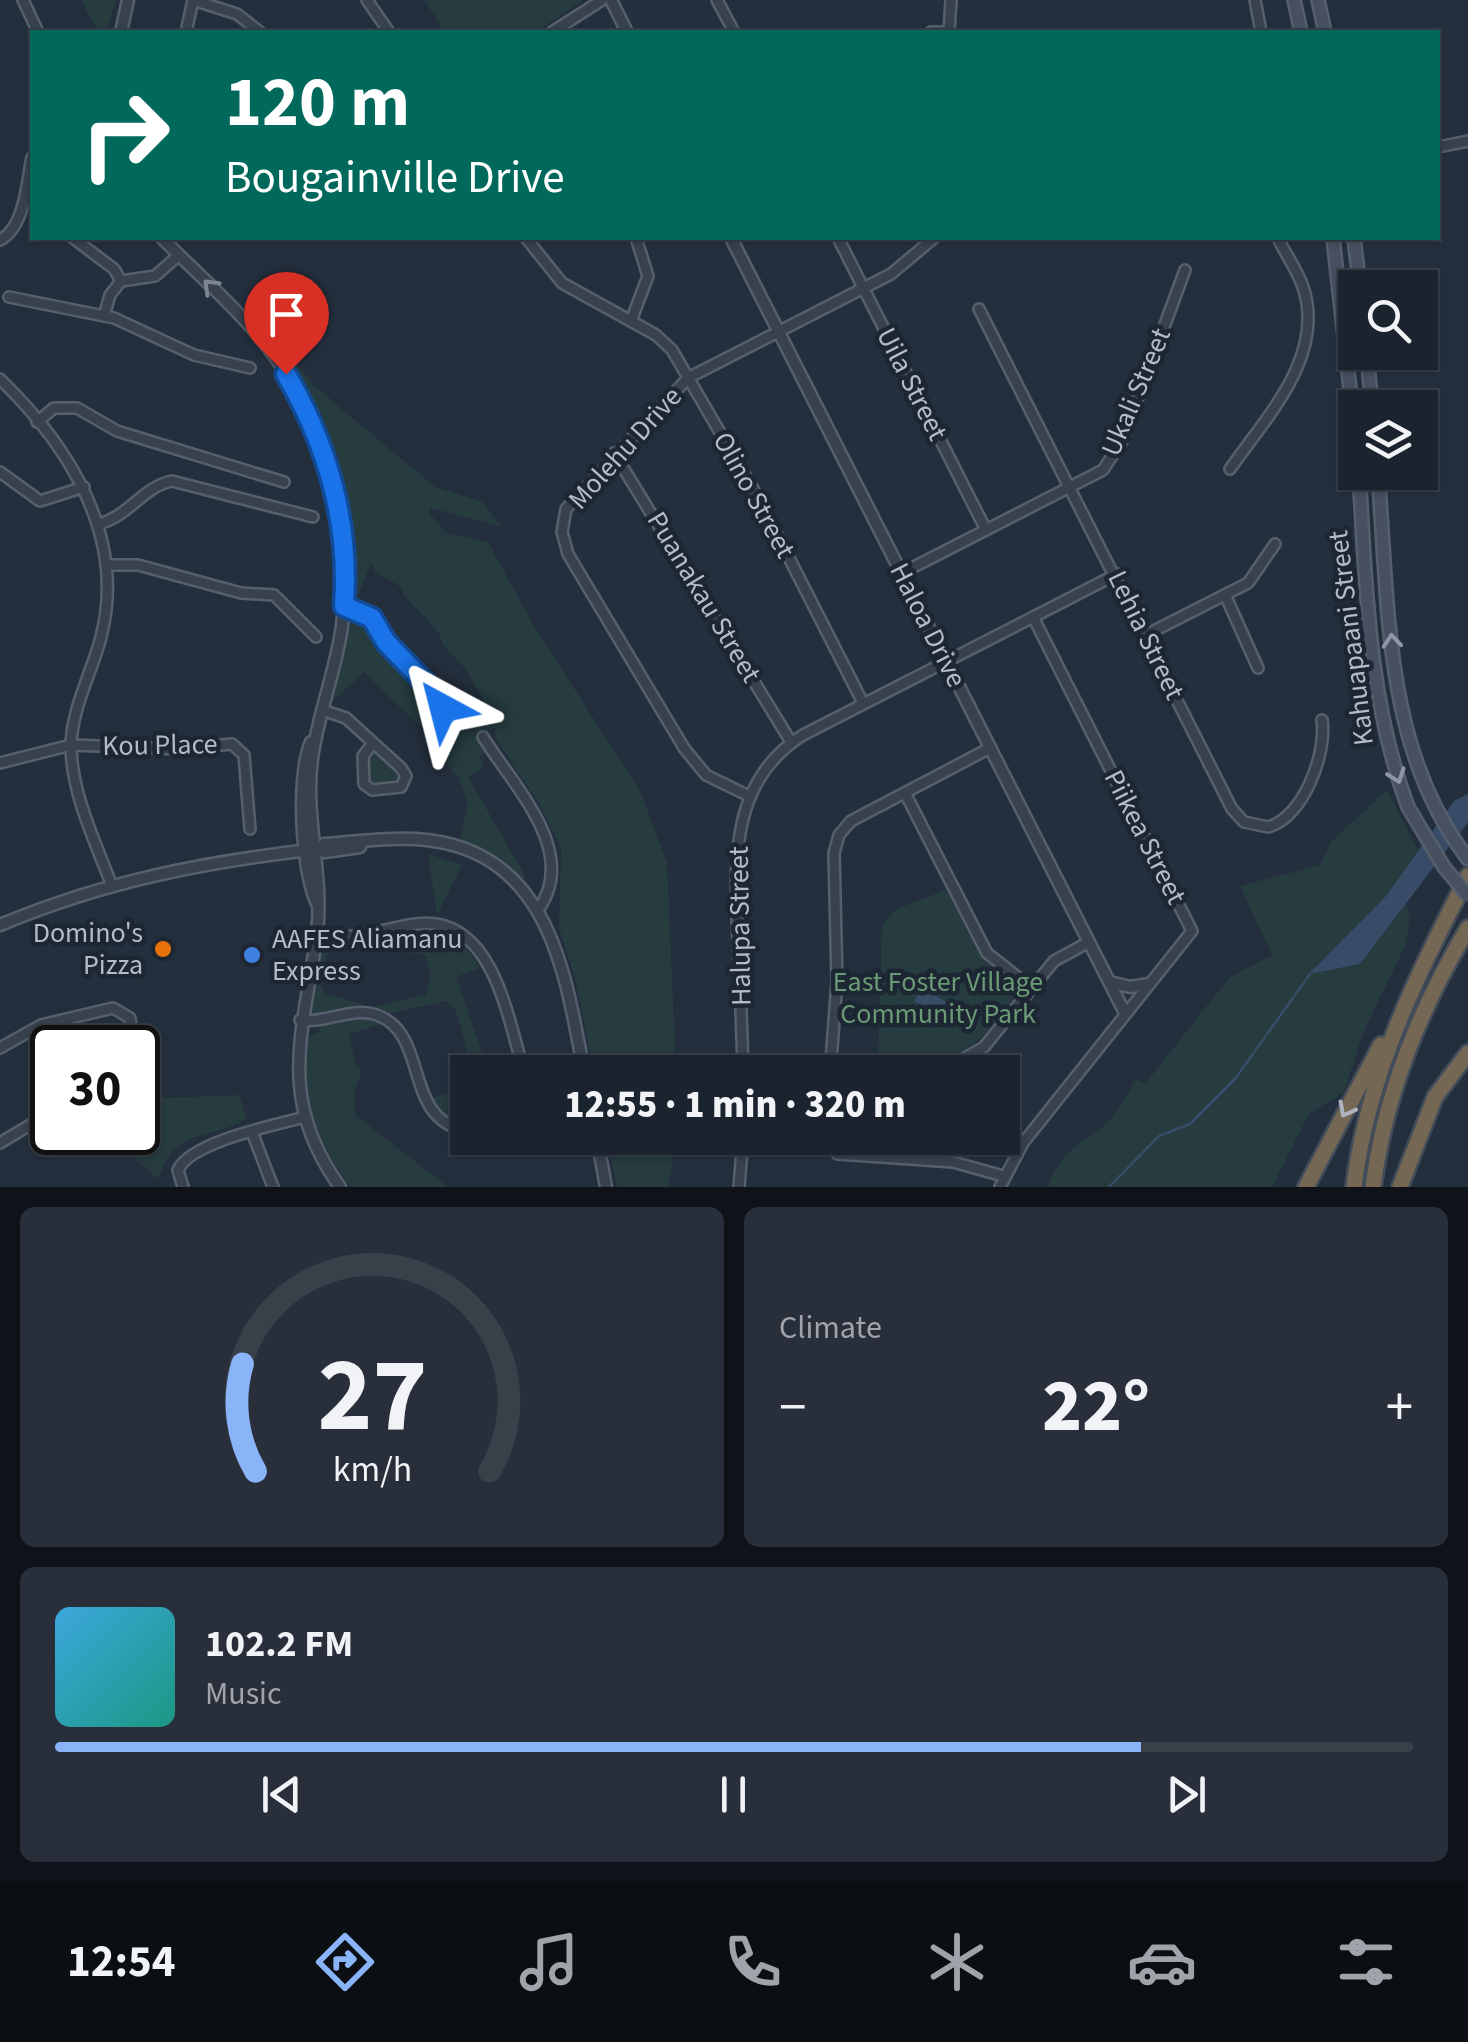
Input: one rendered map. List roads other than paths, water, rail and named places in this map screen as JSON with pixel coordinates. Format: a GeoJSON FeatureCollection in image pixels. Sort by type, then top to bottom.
{"type":"FeatureCollection","features":[{"type":"Feature","properties":{"kind":"highway"},"geometry":{"type":"LineString","coordinates":[[1306,1187],[1468,876]]}},
{"type":"Feature","properties":{"kind":"highway"},"geometry":{"type":"LineString","coordinates":[[1373,1187],[1382,1134],[1408,1047],[1435,985],[1468,928]]}},
{"type":"Feature","properties":{"kind":"highway"},"geometry":{"type":"LineString","coordinates":[[1354,1187],[1361,1143],[1386,1054],[1440,930]]}},
{"type":"Feature","properties":{"kind":"highway"},"geometry":{"type":"LineString","coordinates":[[1408,1047],[1468,938]]}},
{"type":"Feature","properties":{"kind":"highway"},"geometry":{"type":"LineString","coordinates":[[1400,1187],[1435,1097],[1468,1054]]}},
{"type":"Feature","properties":{"kind":"main road"},"geometry":{"type":"LineString","coordinates":[[1294,0],[1301,30]]}},
{"type":"Feature","properties":{"kind":"main road"},"geometry":{"type":"LineString","coordinates":[[1321,0],[1326,30]]}},
{"type":"Feature","properties":{"kind":"main road"},"geometry":{"type":"LineString","coordinates":[[1334,240],[1350,390]]}},
{"type":"Feature","properties":{"kind":"main road"},"geometry":{"type":"LineString","coordinates":[[1354,240],[1358,270]]}},
{"type":"Feature","properties":{"kind":"main road","name":"Kahuapaani Street"},"geometry":{"type":"LineString","coordinates":[[1360,490],[1384,739],[1408,807],[1444,867],[1468,896]]}},
{"type":"Feature","properties":{"kind":"main road","name":"Kahuapaani Street"},"geometry":{"type":"LineString","coordinates":[[1379,490],[1395,679],[1414,758],[1432,802],[1468,859]]}},
{"type":"Feature","properties":{"kind":"street"},"geometry":{"type":"LineString","coordinates":[[24,0],[37,30]]}},
{"type":"Feature","properties":{"kind":"street"},"geometry":{"type":"LineString","coordinates":[[122,29],[128,0]]}},
{"type":"Feature","properties":{"kind":"street"},"geometry":{"type":"LineString","coordinates":[[186,30],[193,0],[238,14],[258,30]]}},
{"type":"Feature","properties":{"kind":"street"},"geometry":{"type":"LineString","coordinates":[[367,0],[388,30]]}},
{"type":"Feature","properties":{"kind":"street"},"geometry":{"type":"LineString","coordinates":[[555,30],[602,0]]}},
{"type":"Feature","properties":{"kind":"street"},"geometry":{"type":"LineString","coordinates":[[611,0],[626,30]]}},
{"type":"Feature","properties":{"kind":"street"},"geometry":{"type":"LineString","coordinates":[[718,0],[733,30]]}},
{"type":"Feature","properties":{"kind":"street"},"geometry":{"type":"LineString","coordinates":[[949,30],[951,0]]}},
{"type":"Feature","properties":{"kind":"street"},"geometry":{"type":"LineString","coordinates":[[1255,0],[1261,30]]}},
{"type":"Feature","properties":{"kind":"street"},"geometry":{"type":"LineString","coordinates":[[1440,147],[1468,141]]}},
{"type":"Feature","properties":{"kind":"street"},"geometry":{"type":"LineString","coordinates":[[0,240],[8,235],[22,208],[30,167]]}},
{"type":"Feature","properties":{"kind":"street"},"geometry":{"type":"LineString","coordinates":[[77,240],[114,269],[121,281]]}},
{"type":"Feature","properties":{"kind":"street"},"geometry":{"type":"LineString","coordinates":[[164,240],[264,342],[308,411],[339,507],[345,549],[344,606],[322,710],[303,760],[318,907],[296,1073],[316,1148],[340,1187]]}},
{"type":"Feature","properties":{"kind":"street","name":"Olino Street"},"geometry":{"type":"LineString","coordinates":[[528,240],[562,283],[667,345],[760,501],[863,702]]}},
{"type":"Feature","properties":{"kind":"street"},"geometry":{"type":"LineString","coordinates":[[631,321],[648,276],[637,240]]}},
{"type":"Feature","properties":{"kind":"street","name":"Haloa Drive"},"geometry":{"type":"LineString","coordinates":[[732,240],[1125,1013]]}},
{"type":"Feature","properties":{"kind":"street","name":"Uila Street"},"geometry":{"type":"LineString","coordinates":[[839,240],[986,530]]}},
{"type":"Feature","properties":{"kind":"street","name":"Molehu Drive"},"geometry":{"type":"LineString","coordinates":[[749,796],[706,775],[692,760],[568,554],[562,532],[569,504],[688,378],[864,288],[904,265],[932,240]]}},
{"type":"Feature","properties":{"kind":"street"},"geometry":{"type":"LineString","coordinates":[[1230,468],[1289,384],[1306,345],[1304,289],[1279,240]]}},
{"type":"Feature","properties":{"kind":"street"},"geometry":{"type":"LineString","coordinates":[[104,316],[110,295],[121,281],[155,276],[179,255]]}},
{"type":"Feature","properties":{"kind":"street","name":"Ukali Street"},"geometry":{"type":"LineString","coordinates":[[902,573],[1102,470],[1120,446],[1185,270]]}},
{"type":"Feature","properties":{"kind":"street"},"geometry":{"type":"LineString","coordinates":[[9,297],[104,316],[194,355],[250,368]]}},
{"type":"Feature","properties":{"kind":"street","name":"Lehia Street"},"geometry":{"type":"LineString","coordinates":[[979,310],[1117,574],[1144,636],[1232,809],[1249,824],[1275,826],[1295,812],[1324,736],[1322,720]]}},
{"type":"Feature","properties":{"kind":"street"},"geometry":{"type":"LineString","coordinates":[[0,379],[73,464],[98,524],[106,565],[106,621],[71,745],[76,786],[112,886]]}},
{"type":"Feature","properties":{"kind":"street"},"geometry":{"type":"LineString","coordinates":[[0,401],[10,389]]}},
{"type":"Feature","properties":{"kind":"street"},"geometry":{"type":"LineString","coordinates":[[37,422],[54,408],[77,408],[117,432],[284,482]]}},
{"type":"Feature","properties":{"kind":"street","name":"Puanakau Street"},"geometry":{"type":"LineString","coordinates":[[614,453],[791,742]]}},
{"type":"Feature","properties":{"kind":"street"},"geometry":{"type":"LineString","coordinates":[[0,472],[40,502],[84,487]]}},
{"type":"Feature","properties":{"kind":"street"},"geometry":{"type":"LineString","coordinates":[[98,524],[122,517],[153,488],[172,481],[313,516]]}},
{"type":"Feature","properties":{"kind":"street"},"geometry":{"type":"LineString","coordinates":[[1144,636],[1226,597],[1255,578],[1274,544]]}},
{"type":"Feature","properties":{"kind":"street"},"geometry":{"type":"LineString","coordinates":[[106,565],[138,565],[240,593],[274,595],[316,637]]}},
{"type":"Feature","properties":{"kind":"street","name":"Halupa Street"},"geometry":{"type":"LineString","coordinates":[[743,1055],[736,850],[749,796],[769,764],[791,742],[863,702],[1117,574]]}},
{"type":"Feature","properties":{"kind":"street"},"geometry":{"type":"LineString","coordinates":[[1226,597],[1258,668]]}},
{"type":"Feature","properties":{"kind":"street"},"geometry":{"type":"LineString","coordinates":[[344,606],[372,618],[386,642],[432,690],[445,713]]}},
{"type":"Feature","properties":{"kind":"street","name":"Piikea Street"},"geometry":{"type":"LineString","coordinates":[[1000,1187],[1023,1143],[1192,931],[1033,618]]}},
{"type":"Feature","properties":{"kind":"street"},"geometry":{"type":"LineString","coordinates":[[322,710],[346,718],[374,743],[404,771],[401,787],[374,790],[364,784],[363,756],[374,743]]}},
{"type":"Feature","properties":{"kind":"street"},"geometry":{"type":"LineString","coordinates":[[483,737],[552,848],[554,876],[538,910]]}},
{"type":"Feature","properties":{"kind":"street","name":"Kou Place"},"geometry":{"type":"LineString","coordinates":[[0,763],[71,745],[236,746],[244,757],[250,828]]}},
{"type":"Feature","properties":{"kind":"street"},"geometry":{"type":"LineString","coordinates":[[832,1055],[838,982],[836,843],[851,821],[990,748]]}},
{"type":"Feature","properties":{"kind":"street"},"geometry":{"type":"LineString","coordinates":[[478,758],[491,750]]}},
{"type":"Feature","properties":{"kind":"street"},"geometry":{"type":"LineString","coordinates":[[905,793],[987,953],[1030,987]]}},
{"type":"Feature","properties":{"kind":"street"},"geometry":{"type":"LineString","coordinates":[[0,925],[175,868],[312,850],[324,844],[437,842],[472,855],[505,874],[538,910],[564,967],[581,1055]]}},
{"type":"Feature","properties":{"kind":"street"},"geometry":{"type":"LineString","coordinates":[[316,935],[352,938],[423,922],[452,926],[467,934],[486,960],[518,1055]]}},
{"type":"Feature","properties":{"kind":"street"},"geometry":{"type":"LineString","coordinates":[[970,1055],[984,1047],[1054,962],[1089,942]]}},
{"type":"Feature","properties":{"kind":"street"},"geometry":{"type":"LineString","coordinates":[[1110,982],[1130,987],[1148,984]]}},
{"type":"Feature","properties":{"kind":"street"},"geometry":{"type":"LineString","coordinates":[[41,1025],[113,1008],[130,1018],[131,1025]]}},
{"type":"Feature","properties":{"kind":"street"},"geometry":{"type":"LineString","coordinates":[[300,1020],[321,1022],[356,1012],[389,1022],[403,1038],[422,1098],[432,1114],[450,1126]]}},
{"type":"Feature","properties":{"kind":"street"},"geometry":{"type":"LineString","coordinates":[[0,1048],[30,1031]]}},
{"type":"Feature","properties":{"kind":"street"},"geometry":{"type":"LineString","coordinates":[[182,1187],[178,1172],[184,1160],[252,1132],[305,1116]]}},
{"type":"Feature","properties":{"kind":"street"},"geometry":{"type":"LineString","coordinates":[[0,1142],[30,1125]]}},
{"type":"Feature","properties":{"kind":"street"},"geometry":{"type":"LineString","coordinates":[[252,1132],[272,1187]]}},
{"type":"Feature","properties":{"kind":"street"},"geometry":{"type":"LineString","coordinates":[[600,1155],[606,1187]]}},
{"type":"Feature","properties":{"kind":"street"},"geometry":{"type":"LineString","coordinates":[[739,1187],[742,1155]]}},
{"type":"Feature","properties":{"kind":"street"},"geometry":{"type":"LineString","coordinates":[[852,1155],[954,1162],[1003,1176]]}},
{"type":"Feature","properties":{"kind":"water"},"geometry":{"type":"Polygon","coordinates":[[[1468,794],[1468,822],[1360,964],[1309,974],[1385,897],[1454,801],[1468,794]]]}},
{"type":"Feature","properties":{"kind":"water"},"geometry":{"type":"Polygon","coordinates":[[[923,987],[946,1002],[937,1016],[914,1001],[923,987]]]}},
{"type":"Feature","properties":{"kind":"waterway"},"geometry":{"type":"LineString","coordinates":[[1109,1187],[1159,1136],[1190,1124],[1235,1079],[1310,974]]}},
{"type":"Feature","properties":{"kind":"place","name":"Domino's Pizza"},"geometry":{"type":"Point","coordinates":[163,949]}},
{"type":"Feature","properties":{"kind":"place","name":"AAFES Aliamanu Express"},"geometry":{"type":"Point","coordinates":[252,955]}},
{"type":"Feature","properties":{"kind":"park label","name":"East Foster Village Community Park"},"geometry":{"type":"Point","coordinates":[938,998]}}]}
